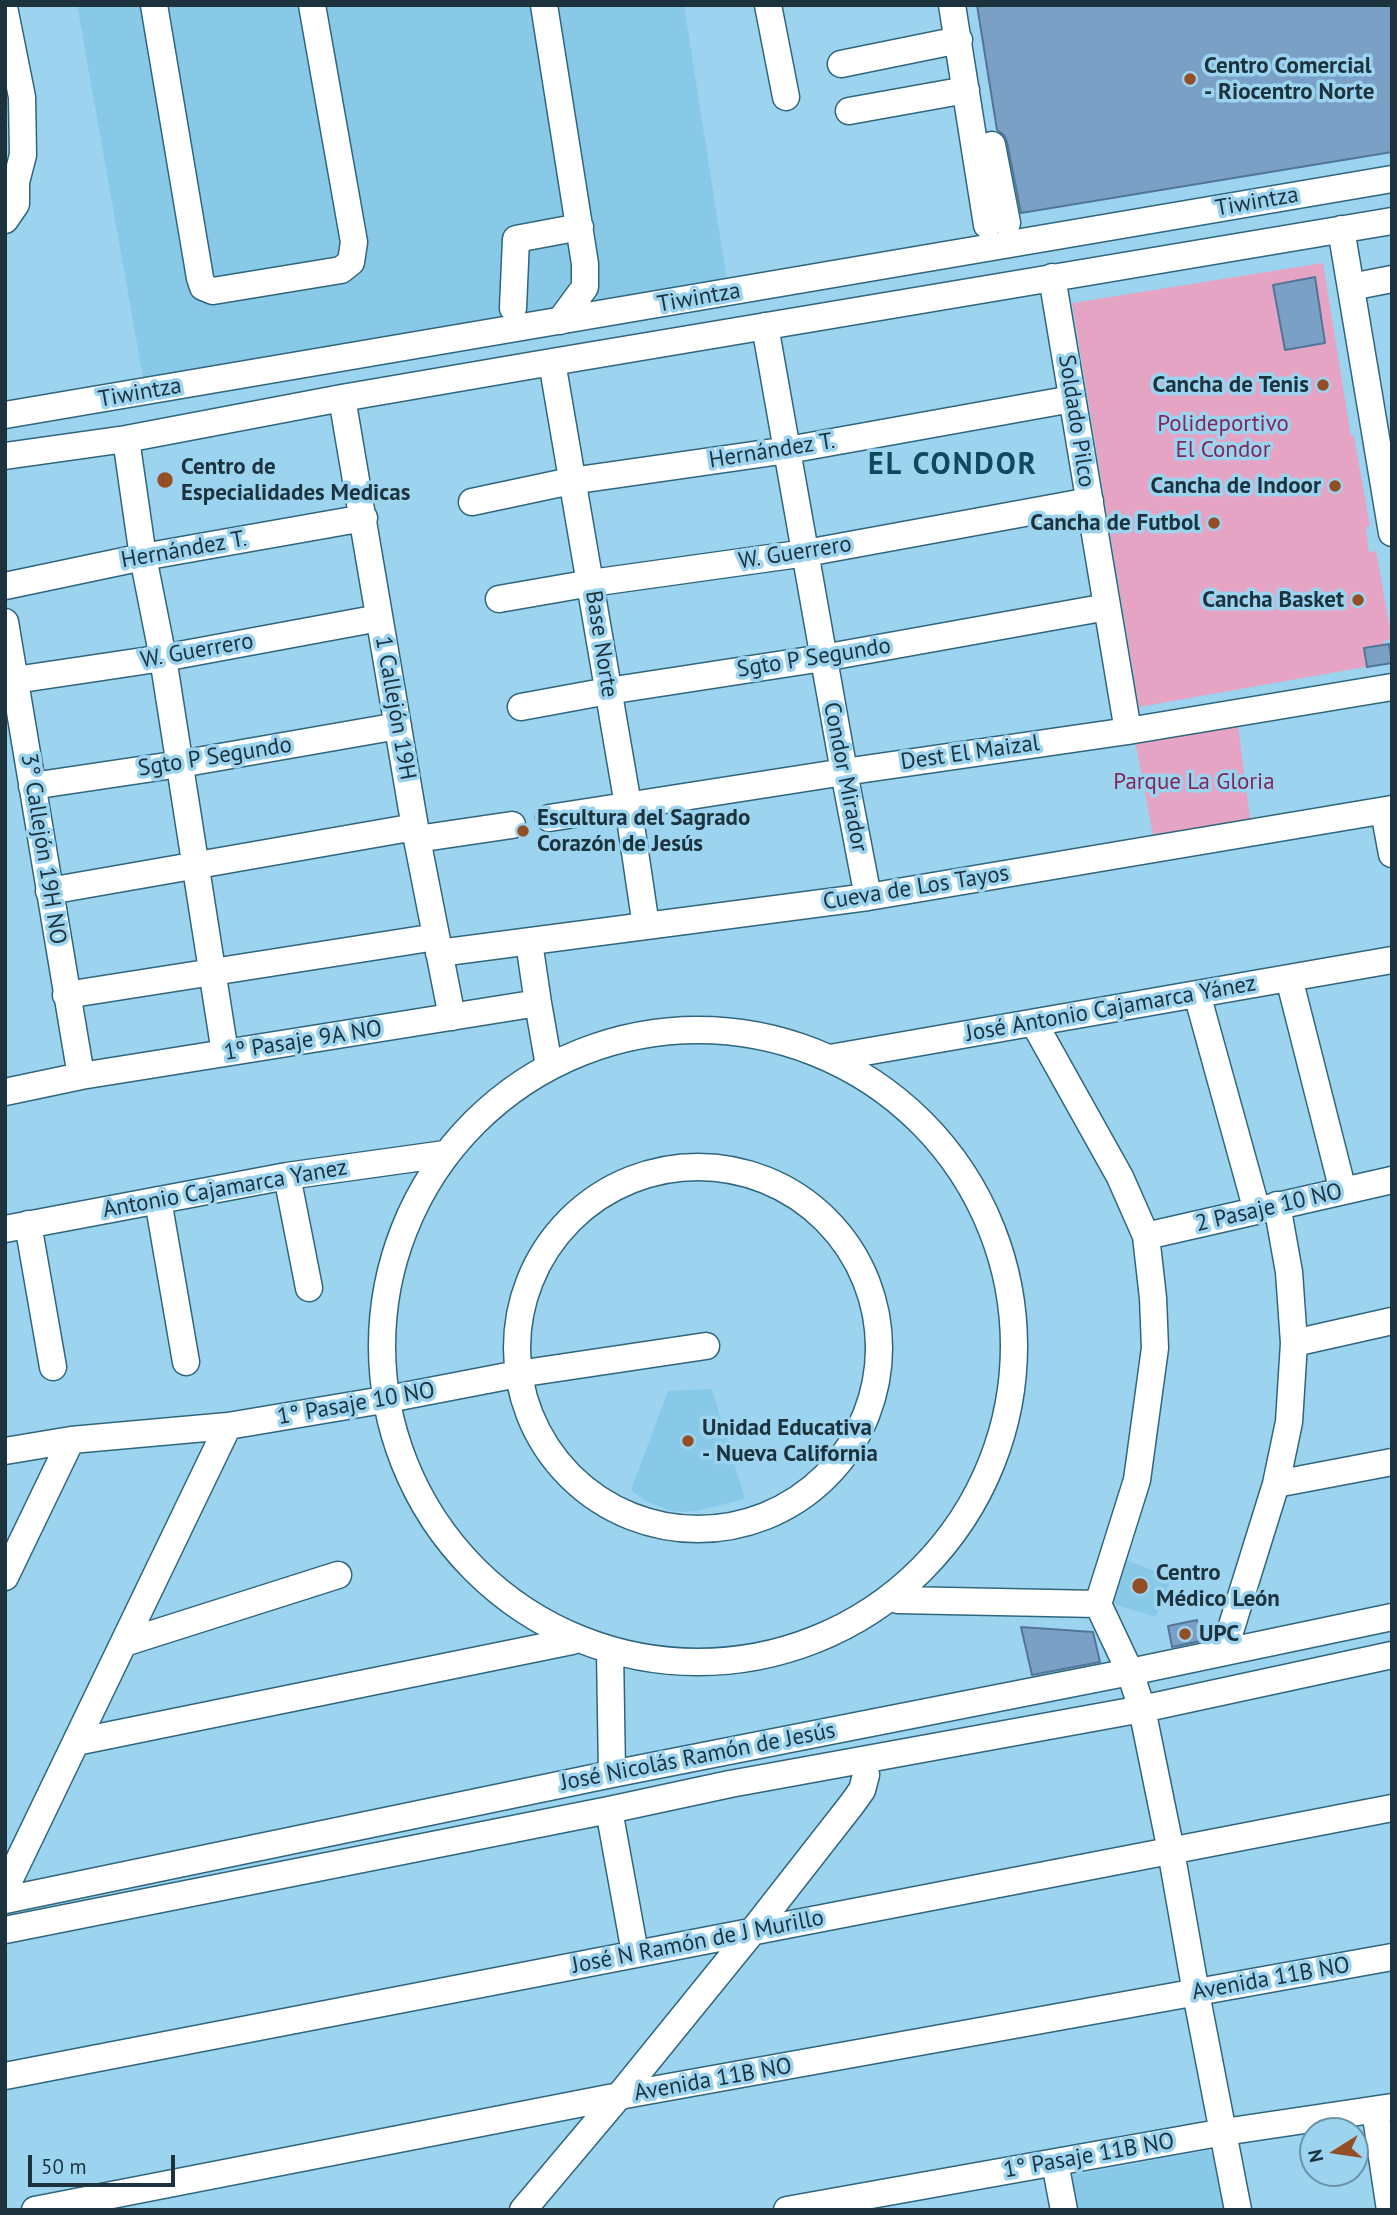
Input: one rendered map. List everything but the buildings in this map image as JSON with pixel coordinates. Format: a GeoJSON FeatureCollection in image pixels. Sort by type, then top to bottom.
{"type":"FeatureCollection","features":[{"type":"Feature","properties":{"kind":"street"},"geometry":{"type":"LineString","coordinates":[[154,5],[200,278],[203,287],[213,291],[341,270],[351,262],[354,242],[312,5]]}},
{"type":"Feature","properties":{"kind":"street"},"geometry":{"type":"LineString","coordinates":[[544,5],[586,264],[585,287],[560,321]]}},
{"type":"Feature","properties":{"kind":"street"},"geometry":{"type":"LineString","coordinates":[[768,5],[786,97]]}},
{"type":"Feature","properties":{"kind":"street"},"geometry":{"type":"LineString","coordinates":[[952,5],[967,90],[997,224],[966,5]]}},
{"type":"Feature","properties":{"kind":"street"},"geometry":{"type":"LineString","coordinates":[[5,12],[22,97],[23,155],[10,171],[16,204],[5,220]]}},
{"type":"Feature","properties":{"kind":"street"},"geometry":{"type":"LineString","coordinates":[[841,65],[959,40]]}},
{"type":"Feature","properties":{"kind":"street"},"geometry":{"type":"LineString","coordinates":[[849,111],[967,90]]}},
{"type":"Feature","properties":{"kind":"street","name":"Tiwintza"},"geometry":{"type":"LineString","coordinates":[[5,415],[1392,179]]}},
{"type":"Feature","properties":{"kind":"street","name":"Tiwintza"},"geometry":{"type":"LineString","coordinates":[[5,456],[126,439],[342,398],[1392,221]]}},
{"type":"Feature","properties":{"kind":"street"},"geometry":{"type":"LineString","coordinates":[[513,309],[516,239],[580,228]]}},
{"type":"Feature","properties":{"kind":"street"},"geometry":{"type":"LineString","coordinates":[[1342,229],[1351,287],[1380,385],[1392,531]]}},
{"type":"Feature","properties":{"kind":"street"},"geometry":{"type":"LineString","coordinates":[[965,253],[971,291]]}},
{"type":"Feature","properties":{"kind":"street","name":"Soldado Pilco"},"geometry":{"type":"LineString","coordinates":[[1052,277],[1128,731]]}},
{"type":"Feature","properties":{"kind":"street"},"geometry":{"type":"LineString","coordinates":[[1351,287],[1392,279]]}},
{"type":"Feature","properties":{"kind":"street","name":"Condor Mirador"},"geometry":{"type":"LineString","coordinates":[[765,326],[868,897]]}},
{"type":"Feature","properties":{"kind":"street","name":"Base Norte"},"geometry":{"type":"LineString","coordinates":[[552,362],[591,583],[646,926]]}},
{"type":"Feature","properties":{"kind":"street","name":"1 Callejón 19H"},"geometry":{"type":"LineString","coordinates":[[342,398],[416,833],[452,1017]]}},
{"type":"Feature","properties":{"kind":"street","name":"Hernández T."},"geometry":{"type":"LineString","coordinates":[[472,502],[571,481],[788,450],[1072,399]]}},
{"type":"Feature","properties":{"kind":"street"},"geometry":{"type":"LineString","coordinates":[[126,439],[225,1053]]}},
{"type":"Feature","properties":{"kind":"street","name":"W. Guerrero"},"geometry":{"type":"LineString","coordinates":[[499,599],[591,583],[806,553],[1090,501]]}},
{"type":"Feature","properties":{"kind":"street","name":"Hernández T."},"geometry":{"type":"LineString","coordinates":[[5,586],[143,557],[364,518]]}},
{"type":"Feature","properties":{"kind":"street","name":"Sgto P Segundo"},"geometry":{"type":"LineString","coordinates":[[521,707],[823,658],[1107,607]]}},
{"type":"Feature","properties":{"kind":"street","name":"W. Guerrero"},"geometry":{"type":"LineString","coordinates":[[15,680],[163,657],[379,618]]}},
{"type":"Feature","properties":{"kind":"street","name":"3° Callejón 19H NO"},"geometry":{"type":"LineString","coordinates":[[5,622],[81,1076]]}},
{"type":"Feature","properties":{"kind":"street","name":"Dest El Maizal"},"geometry":{"type":"LineString","coordinates":[[549,818],[1128,731],[1392,687]]}},
{"type":"Feature","properties":{"kind":"street","name":"Sgto P Segundo"},"geometry":{"type":"LineString","coordinates":[[32,786],[180,764],[398,726]]}},
{"type":"Feature","properties":{"kind":"street"},"geometry":{"type":"LineString","coordinates":[[1388,810],[1392,854]]}},
{"type":"Feature","properties":{"kind":"street","name":"Cueva de Los Tayos"},"geometry":{"type":"LineString","coordinates":[[66,995],[212,971],[438,945],[529,942],[868,897],[1388,810]]}},
{"type":"Feature","properties":{"kind":"street"},"geometry":{"type":"LineString","coordinates":[[49,891],[196,864],[416,833],[512,825]]}},
{"type":"Feature","properties":{"kind":"street"},"geometry":{"type":"LineString","coordinates":[[529,942],[549,1066]]}},
{"type":"Feature","properties":{"kind":"street","name":"José Antonio Cajamarca Yánez"},"geometry":{"type":"LineString","coordinates":[[830,1058],[1392,960]]}},
{"type":"Feature","properties":{"kind":"street"},"geometry":{"type":"LineString","coordinates":[[1289,978],[1343,1191]]}},
{"type":"Feature","properties":{"kind":"street"},"geometry":{"type":"LineString","coordinates":[[1197,994],[1289,1272],[1294,1343],[1289,1422],[1276,1484],[1224,1651]]}},
{"type":"Feature","properties":{"kind":"street","name":"1º Pasaje 9A NO"},"geometry":{"type":"LineString","coordinates":[[5,1092],[81,1076],[538,1003]]}},
{"type":"Feature","properties":{"kind":"street"},"geometry":{"type":"LineString","coordinates":[[1034,1023],[1120,1177],[1146,1236],[1155,1348],[1138,1480],[1098,1604],[1130,1671],[1142,1709],[1238,2210]]}},
{"type":"Feature","properties":{"kind":"street"},"geometry":{"type":"LineString","coordinates":[[688,1029],[761,1036],[830,1058],[908,1109],[968,1180],[1005,1265],[1017,1357],[1002,1449],[961,1532],[898,1600],[842,1628],[772,1647],[692,1652],[610,1650],[572,1641],[484,1587],[418,1502],[383,1400],[381,1313],[402,1229],[445,1154],[493,1104],[549,1066],[616,1040],[688,1029]]}},
{"type":"Feature","properties":{"kind":"street","name":"Antonio Cajamarca Yanez"},"geometry":{"type":"LineString","coordinates":[[17,1227],[287,1176],[445,1154]]}},
{"type":"Feature","properties":{"kind":"street"},"geometry":{"type":"LineString","coordinates":[[686,1166],[746,1172],[800,1197],[843,1238],[871,1292],[880,1352],[869,1411],[840,1463],[795,1503],[740,1526],[680,1530],[622,1514],[573,1480],[537,1432],[518,1374],[520,1314],[540,1258],[577,1211],[628,1179],[686,1166]]}},
{"type":"Feature","properties":{"kind":"street"},"geometry":{"type":"LineString","coordinates":[[287,1176],[309,1288]]}},
{"type":"Feature","properties":{"kind":"street","name":"2 Pasaje 10 NO"},"geometry":{"type":"LineString","coordinates":[[1146,1236],[1392,1180]]}},
{"type":"Feature","properties":{"kind":"street"},"geometry":{"type":"LineString","coordinates":[[158,1200],[186,1362]]}},
{"type":"Feature","properties":{"kind":"street"},"geometry":{"type":"LineString","coordinates":[[17,1227],[53,1367]]}},
{"type":"Feature","properties":{"kind":"street"},"geometry":{"type":"LineString","coordinates":[[1294,1343],[1392,1321]]}},
{"type":"Feature","properties":{"kind":"street","name":"1° Pasaje 10 NO"},"geometry":{"type":"LineString","coordinates":[[5,1451],[71,1440],[229,1426],[518,1374],[706,1346]]}},
{"type":"Feature","properties":{"kind":"street"},"geometry":{"type":"LineString","coordinates":[[5,1889],[229,1426]]}},
{"type":"Feature","properties":{"kind":"street"},"geometry":{"type":"LineString","coordinates":[[5,1577],[71,1440]]}},
{"type":"Feature","properties":{"kind":"street"},"geometry":{"type":"LineString","coordinates":[[1276,1484],[1392,1462]]}},
{"type":"Feature","properties":{"kind":"street"},"geometry":{"type":"LineString","coordinates":[[124,1643],[338,1575]]}},
{"type":"Feature","properties":{"kind":"street"},"geometry":{"type":"LineString","coordinates":[[898,1600],[1098,1604]]}},
{"type":"Feature","properties":{"kind":"street","name":"José Nicolás Ramón de Jesús"},"geometry":{"type":"LineString","coordinates":[[5,1900],[612,1774],[1392,1617]]}},
{"type":"Feature","properties":{"kind":"street"},"geometry":{"type":"LineString","coordinates":[[76,1742],[572,1641]]}},
{"type":"Feature","properties":{"kind":"street"},"geometry":{"type":"LineString","coordinates":[[610,1650],[612,1774]]}},
{"type":"Feature","properties":{"kind":"street","name":"José Nicolás Ramón de Jesús"},"geometry":{"type":"LineString","coordinates":[[5,1930],[609,1811],[730,1784],[1142,1709],[1392,1655]]}},
{"type":"Feature","properties":{"kind":"street"},"geometry":{"type":"LineString","coordinates":[[523,2210],[752,1932],[862,1790],[866,1775],[864,1760]]}},
{"type":"Feature","properties":{"kind":"street","name":"José N Ramón de J Murillo"},"geometry":{"type":"LineString","coordinates":[[5,2076],[1392,1808]]}},
{"type":"Feature","properties":{"kind":"street"},"geometry":{"type":"LineString","coordinates":[[609,1811],[635,1953]]}},
{"type":"Feature","properties":{"kind":"street","name":"Avenida 11B NO"},"geometry":{"type":"LineString","coordinates":[[35,2210],[619,2096],[1392,1957]]}},
{"type":"Feature","properties":{"kind":"street"},"geometry":{"type":"LineString","coordinates":[[1383,2109],[1390,2210]]}},
{"type":"Feature","properties":{"kind":"street","name":"1° Pasaje 11B NO"},"geometry":{"type":"LineString","coordinates":[[787,2210],[916,2199],[1055,2163],[1224,2132],[1383,2109]]}},
{"type":"Feature","properties":{"kind":"street"},"geometry":{"type":"LineString","coordinates":[[1055,2163],[1064,2210]]}},
{"type":"Feature","properties":{"kind":"shaded area"},"geometry":{"type":"Polygon","coordinates":[[[77,5],[684,5],[728,287],[145,389],[77,5]]]}},
{"type":"Feature","properties":{"kind":"shaded area","name":"Unidad Educativa - Nueva California"},"geometry":{"type":"Polygon","coordinates":[[[712,1389],[745,1499],[682,1512],[668,1510],[646,1501],[631,1490],[668,1391],[712,1389]]]}},
{"type":"Feature","properties":{"kind":"shaded area","name":"Centro Médico León"},"geometry":{"type":"Polygon","coordinates":[[[1127,1560],[1172,1578],[1156,1617],[1110,1603],[1107,1593],[1127,1560]]]}},
{"type":"Feature","properties":{"kind":"shaded area"},"geometry":{"type":"Polygon","coordinates":[[[1209,2150],[1221,2163],[1229,2210],[1063,2210],[1056,2178],[1209,2150]]]}},
{"type":"Feature","properties":{"kind":"green space","name":"Polideportivo El Condor"},"geometry":{"type":"Polygon","coordinates":[[[1323,263],[1351,436],[1354,436],[1370,526],[1366,527],[1369,552],[1376,551],[1392,639],[1384,641],[1387,663],[1139,707],[1072,303],[1323,263]]]}},
{"type":"Feature","properties":{"kind":"green space","name":"Parque La Gloria"},"geometry":{"type":"Polygon","coordinates":[[[1237,719],[1251,825],[1154,840],[1134,735],[1237,719]]]}},
{"type":"Feature","properties":{"kind":"place","name":"Centro Comercial - Riocentro Norte"},"geometry":{"type":"Point","coordinates":[1190,79]}},
{"type":"Feature","properties":{"kind":"place","name":"Cancha de Tenis"},"geometry":{"type":"Point","coordinates":[1323,385]}},
{"type":"Feature","properties":{"kind":"place","name":"Centro de Especialidades Medicas"},"geometry":{"type":"Point","coordinates":[165,480]}},
{"type":"Feature","properties":{"kind":"place","name":"Cancha de Indoor"},"geometry":{"type":"Point","coordinates":[1335,486]}},
{"type":"Feature","properties":{"kind":"place","name":"Cancha de Futbol"},"geometry":{"type":"Point","coordinates":[1214,523]}},
{"type":"Feature","properties":{"kind":"place","name":"Cancha Basket"},"geometry":{"type":"Point","coordinates":[1358,600]}},
{"type":"Feature","properties":{"kind":"place","name":"Escultura del Sagrado Corazón de Jesús"},"geometry":{"type":"Point","coordinates":[523,831]}},
{"type":"Feature","properties":{"kind":"place","name":"Unidad Educativa - Nueva California"},"geometry":{"type":"Point","coordinates":[688,1441]}},
{"type":"Feature","properties":{"kind":"place","name":"Centro Médico León"},"geometry":{"type":"Point","coordinates":[1140,1586]}},
{"type":"Feature","properties":{"kind":"place","name":"UPC"},"geometry":{"type":"Point","coordinates":[1185,1634]}},
{"type":"Feature","properties":{"kind":"district","name":"EL CONDOR"},"geometry":{"type":"Point","coordinates":[953,465]}}]}
